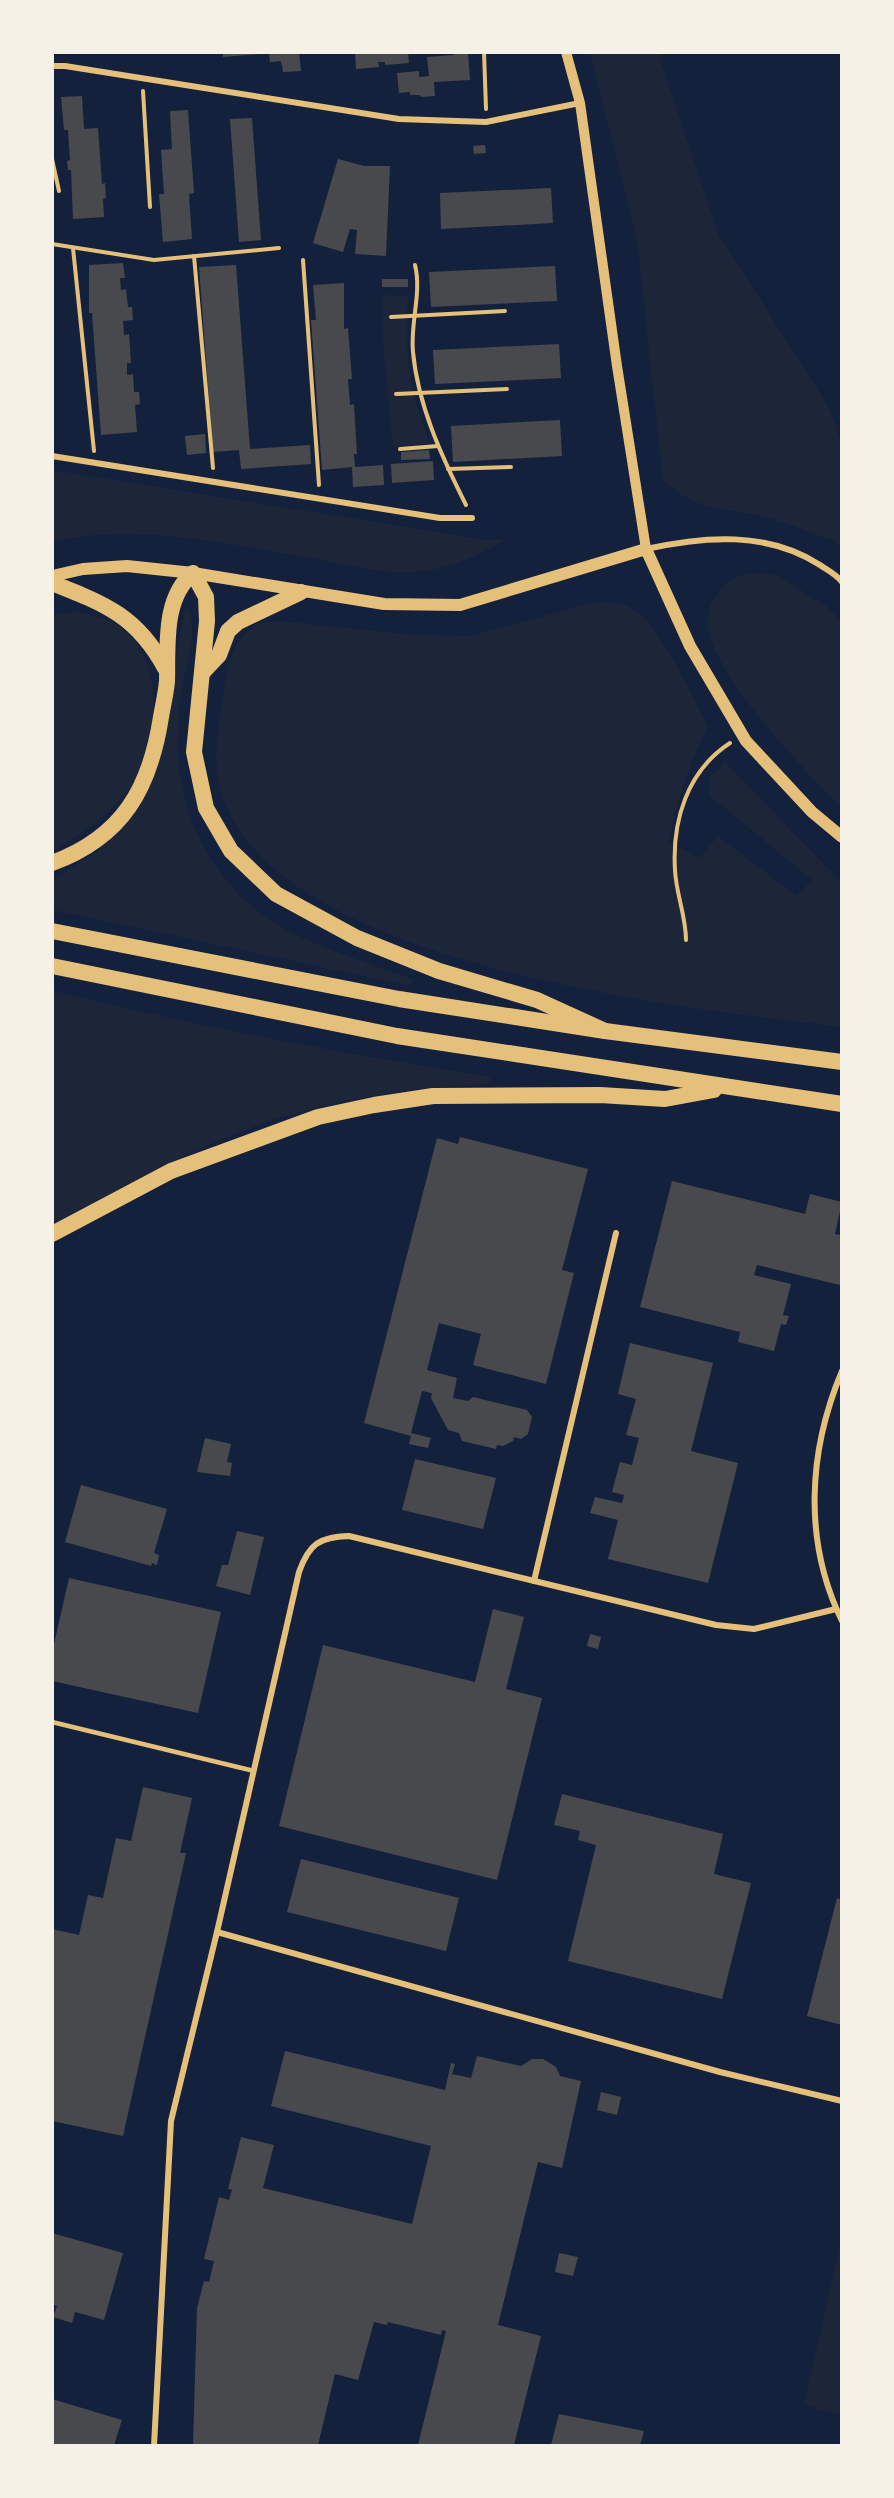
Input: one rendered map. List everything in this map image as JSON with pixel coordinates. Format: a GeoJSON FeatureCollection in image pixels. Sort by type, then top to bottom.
{"type":"FeatureCollection","features":[{"type":"Feature","properties":{"kind":"highway"},"geometry":{"type":"LineString","coordinates":[[52,863],[73,856],[105,835],[127,811],[141,789],[155,752],[166,681],[165,668],[171,612],[176,592],[193,573],[206,597],[207,621],[194,752],[206,808],[231,851],[276,894],[303,911],[357,938],[439,971],[537,1000],[605,1031]]}},
{"type":"Feature","properties":{"kind":"highway"},"geometry":{"type":"LineString","coordinates":[[52,583],[100,602],[124,615],[149,639],[165,668]]}},
{"type":"Feature","properties":{"kind":"highway"},"geometry":{"type":"LineString","coordinates":[[202,673],[219,655],[228,631],[238,622],[301,592]]}},
{"type":"Feature","properties":{"kind":"highway"},"geometry":{"type":"LineString","coordinates":[[52,931],[399,999],[605,1031],[842,1062]]}},
{"type":"Feature","properties":{"kind":"highway"},"geometry":{"type":"LineString","coordinates":[[52,966],[397,1036],[842,1104]]}},
{"type":"Feature","properties":{"kind":"highway"},"geometry":{"type":"LineString","coordinates":[[52,1234],[171,1172],[318,1117],[433,1095],[600,1095],[665,1099],[726,1088]]}},
{"type":"Feature","properties":{"kind":"main road"},"geometry":{"type":"LineString","coordinates":[[52,576],[83,570],[127,566],[193,573],[384,604],[460,604],[646,549],[690,646],[743,735],[812,812],[842,837]]}},
{"type":"Feature","properties":{"kind":"street"},"geometry":{"type":"LineString","coordinates":[[566,52],[580,103],[617,366],[646,549],[691,539],[732,537],[800,552],[842,582]]}},
{"type":"Feature","properties":{"kind":"street"},"geometry":{"type":"LineString","coordinates":[[52,66],[143,78],[399,119],[486,122],[580,103]]}},
{"type":"Feature","properties":{"kind":"street"},"geometry":{"type":"LineString","coordinates":[[52,456],[214,480],[440,518],[472,518]]}},
{"type":"Feature","properties":{"kind":"street"},"geometry":{"type":"LineString","coordinates":[[534,1581],[616,1233]]}},
{"type":"Feature","properties":{"kind":"street"},"geometry":{"type":"LineString","coordinates":[[842,1371],[824,1419],[817,1453],[813,1495],[820,1556],[842,1621]]}},
{"type":"Feature","properties":{"kind":"street"},"geometry":{"type":"LineString","coordinates":[[154,2445],[171,2121],[218,1932],[299,1572],[313,1545],[330,1536],[349,1536],[706,1624],[754,1629],[839,1608]]}},
{"type":"Feature","properties":{"kind":"street"},"geometry":{"type":"LineString","coordinates":[[218,1932],[720,2072],[842,2101]]}},
{"type":"Feature","properties":{"kind":"lane"},"geometry":{"type":"LineString","coordinates":[[52,1722],[254,1771]]}},
{"type":"Feature","properties":{"kind":"path"},"geometry":{"type":"LineString","coordinates":[[484,52],[486,122]]}},
{"type":"Feature","properties":{"kind":"path"},"geometry":{"type":"LineString","coordinates":[[143,78],[150,207]]}},
{"type":"Feature","properties":{"kind":"path"},"geometry":{"type":"LineString","coordinates":[[52,159],[58,190]]}},
{"type":"Feature","properties":{"kind":"path"},"geometry":{"type":"LineString","coordinates":[[52,244],[154,260],[279,248]]}},
{"type":"Feature","properties":{"kind":"path"},"geometry":{"type":"LineString","coordinates":[[74,248],[95,463]]}},
{"type":"Feature","properties":{"kind":"path"},"geometry":{"type":"LineString","coordinates":[[194,256],[214,480]]}},
{"type":"Feature","properties":{"kind":"path"},"geometry":{"type":"LineString","coordinates":[[303,260],[320,498]]}},
{"type":"Feature","properties":{"kind":"path"},"geometry":{"type":"LineString","coordinates":[[415,265],[418,278],[412,352],[420,393],[438,446],[472,518]]}},
{"type":"Feature","properties":{"kind":"path"},"geometry":{"type":"LineString","coordinates":[[391,317],[505,311]]}},
{"type":"Feature","properties":{"kind":"path"},"geometry":{"type":"LineString","coordinates":[[396,394],[507,389]]}},
{"type":"Feature","properties":{"kind":"path"},"geometry":{"type":"LineString","coordinates":[[400,449],[438,446]]}},
{"type":"Feature","properties":{"kind":"path"},"geometry":{"type":"LineString","coordinates":[[448,470],[511,467]]}},
{"type":"Feature","properties":{"kind":"path"},"geometry":{"type":"LineString","coordinates":[[686,940],[686,925],[675,872],[676,839],[682,806],[699,771],[716,752],[743,735]]}},
{"type":"Feature","properties":{"kind":"shaded area"},"geometry":{"type":"Polygon","coordinates":[[[590,53],[658,53],[718,233],[828,406],[841,441],[841,548],[834,541],[779,521],[697,502],[674,490],[663,480],[637,239],[590,53]]]}},
{"type":"Feature","properties":{"kind":"shaded area"},"geometry":{"type":"Polygon","coordinates":[[[382,295],[408,296],[407,353],[417,407],[430,444],[393,446],[383,342],[382,295]]]}},
{"type":"Feature","properties":{"kind":"shaded area"},"geometry":{"type":"Polygon","coordinates":[[[52,470],[487,540],[507,539],[450,565],[413,572],[387,572],[214,542],[150,535],[117,534],[53,541],[52,470]]]}},
{"type":"Feature","properties":{"kind":"shaded area"},"geometry":{"type":"Polygon","coordinates":[[[756,573],[780,576],[830,609],[841,623],[841,808],[759,717],[721,661],[710,636],[708,615],[716,596],[734,579],[756,573]]]}},
{"type":"Feature","properties":{"kind":"shaded area"},"geometry":{"type":"Polygon","coordinates":[[[595,602],[609,602],[631,608],[654,630],[684,679],[708,726],[685,782],[669,842],[699,858],[718,836],[797,896],[812,880],[709,795],[709,778],[725,762],[841,882],[841,1027],[676,1005],[569,986],[460,959],[360,922],[280,873],[229,812],[218,735],[227,671],[235,648],[258,623],[281,621],[404,634],[471,636],[595,602]]]}},
{"type":"Feature","properties":{"kind":"shaded area"},"geometry":{"type":"Polygon","coordinates":[[[185,608],[189,609],[192,640],[179,708],[179,765],[184,795],[193,824],[206,851],[223,876],[244,899],[267,918],[308,941],[413,979],[411,986],[53,910],[53,879],[99,851],[127,820],[146,793],[160,759],[185,608]]]}},
{"type":"Feature","properties":{"kind":"shaded area"},"geometry":{"type":"Polygon","coordinates":[[[76,612],[103,618],[120,627],[133,639],[143,654],[149,672],[153,691],[153,710],[147,747],[135,781],[98,821],[53,852],[53,615],[76,612]]]}},
{"type":"Feature","properties":{"kind":"shaded area"},"geometry":{"type":"Polygon","coordinates":[[[53,991],[271,1038],[491,1077],[488,1084],[421,1089],[354,1099],[288,1115],[225,1138],[181,1158],[53,1224],[53,991]]]}},
{"type":"Feature","properties":{"kind":"shaded area"},"geometry":{"type":"Polygon","coordinates":[[[841,2241],[841,2415],[804,2405],[841,2241]]]}},
{"type":"Feature","properties":{"kind":"building"},"geometry":{"type":"Polygon","coordinates":[[[223,52],[259,52],[259,54],[223,57],[223,52]]]}},
{"type":"Feature","properties":{"kind":"building"},"geometry":{"type":"Polygon","coordinates":[[[269,52],[299,52],[301,71],[283,72],[281,61],[270,62],[269,52]]]}},
{"type":"Feature","properties":{"kind":"building"},"geometry":{"type":"Polygon","coordinates":[[[355,52],[408,52],[409,63],[385,65],[385,62],[378,62],[379,67],[356,69],[355,52]]]}},
{"type":"Feature","properties":{"kind":"building"},"geometry":{"type":"Polygon","coordinates":[[[453,52],[468,52],[470,80],[434,82],[435,96],[421,97],[410,95],[410,92],[399,93],[397,73],[419,71],[419,77],[429,76],[427,57],[454,55],[453,52]]]}},
{"type":"Feature","properties":{"kind":"building"},"geometry":{"type":"Polygon","coordinates":[[[82,96],[84,129],[98,128],[102,184],[105,183],[106,198],[103,199],[104,217],[73,219],[71,170],[68,170],[67,161],[70,160],[68,130],[64,130],[61,97],[82,96]]]}},
{"type":"Feature","properties":{"kind":"building"},"geometry":{"type":"Polygon","coordinates":[[[188,110],[194,193],[189,194],[192,239],[163,242],[159,194],[164,194],[161,150],[172,149],[170,111],[188,110]]]}},
{"type":"Feature","properties":{"kind":"building"},"geometry":{"type":"Polygon","coordinates":[[[252,118],[261,240],[239,242],[230,119],[252,118]]]}},
{"type":"Feature","properties":{"kind":"building"},"geometry":{"type":"Polygon","coordinates":[[[485,145],[486,153],[474,154],[473,146],[485,145]]]}},
{"type":"Feature","properties":{"kind":"building"},"geometry":{"type":"Polygon","coordinates":[[[338,159],[364,166],[390,166],[386,256],[355,254],[357,230],[350,229],[343,252],[313,243],[338,159]]]}},
{"type":"Feature","properties":{"kind":"building"},"geometry":{"type":"Polygon","coordinates":[[[551,188],[553,223],[441,229],[440,193],[551,188]]]}},
{"type":"Feature","properties":{"kind":"building"},"geometry":{"type":"Polygon","coordinates":[[[123,263],[125,278],[120,278],[121,290],[126,289],[128,307],[132,307],[133,320],[123,321],[124,335],[129,334],[131,363],[127,363],[127,375],[133,374],[134,392],[139,392],[140,404],[135,405],[137,432],[101,435],[92,313],[89,313],[89,265],[123,263]]]}},
{"type":"Feature","properties":{"kind":"building"},"geometry":{"type":"Polygon","coordinates":[[[236,265],[250,449],[310,445],[311,464],[241,469],[239,450],[213,452],[199,267],[236,265]]]}},
{"type":"Feature","properties":{"kind":"building"},"geometry":{"type":"Polygon","coordinates":[[[555,266],[557,301],[431,307],[429,272],[555,266]]]}},
{"type":"Feature","properties":{"kind":"building"},"geometry":{"type":"Polygon","coordinates":[[[382,279],[408,279],[408,287],[382,287],[382,279]]]}},
{"type":"Feature","properties":{"kind":"building"},"geometry":{"type":"Polygon","coordinates":[[[344,283],[344,329],[348,328],[352,379],[348,379],[350,405],[354,404],[357,454],[354,454],[355,467],[383,465],[384,485],[353,487],[352,467],[322,470],[311,320],[316,320],[313,285],[344,283]]]}},
{"type":"Feature","properties":{"kind":"building"},"geometry":{"type":"Polygon","coordinates":[[[559,344],[561,378],[435,384],[433,350],[559,344]]]}},
{"type":"Feature","properties":{"kind":"building"},"geometry":{"type":"Polygon","coordinates":[[[560,420],[562,456],[453,462],[451,426],[560,420]]]}},
{"type":"Feature","properties":{"kind":"building"},"geometry":{"type":"Polygon","coordinates":[[[205,434],[206,453],[187,455],[185,436],[205,434]]]}},
{"type":"Feature","properties":{"kind":"building"},"geometry":{"type":"Polygon","coordinates":[[[429,450],[430,459],[401,460],[401,452],[429,450]]]}},
{"type":"Feature","properties":{"kind":"building"},"geometry":{"type":"Polygon","coordinates":[[[433,461],[434,480],[392,483],[391,464],[433,461]]]}},
{"type":"Feature","properties":{"kind":"building"},"geometry":{"type":"Polygon","coordinates":[[[460,1137],[588,1169],[562,1270],[574,1273],[546,1384],[473,1365],[481,1334],[439,1323],[427,1370],[457,1378],[453,1398],[468,1401],[473,1397],[527,1410],[532,1417],[528,1434],[521,1439],[514,1437],[513,1441],[503,1446],[497,1445],[496,1449],[462,1441],[459,1433],[448,1430],[431,1398],[432,1393],[422,1391],[411,1433],[431,1438],[428,1448],[409,1444],[411,1436],[364,1423],[437,1138],[458,1144],[460,1137]]]}},
{"type":"Feature","properties":{"kind":"building"},"geometry":{"type":"Polygon","coordinates":[[[672,1181],[805,1214],[810,1194],[842,1202],[835,1234],[842,1235],[840,1285],[757,1265],[754,1275],[791,1284],[783,1315],[789,1316],[786,1325],[781,1324],[774,1351],[738,1342],[740,1332],[640,1307],[672,1181]]]}},
{"type":"Feature","properties":{"kind":"building"},"geometry":{"type":"Polygon","coordinates":[[[630,1343],[713,1363],[691,1451],[738,1463],[708,1583],[608,1559],[618,1520],[590,1513],[595,1497],[622,1503],[624,1495],[612,1492],[620,1462],[632,1465],[639,1438],[626,1435],[636,1399],[618,1394],[630,1343]]]}},
{"type":"Feature","properties":{"kind":"building"},"geometry":{"type":"Polygon","coordinates":[[[205,1438],[231,1444],[227,1462],[232,1463],[230,1476],[197,1472],[205,1438]]]}},
{"type":"Feature","properties":{"kind":"building"},"geometry":{"type":"Polygon","coordinates":[[[415,1459],[496,1478],[483,1529],[402,1510],[415,1459]]]}},
{"type":"Feature","properties":{"kind":"building"},"geometry":{"type":"Polygon","coordinates":[[[81,1485],[167,1509],[154,1553],[159,1555],[157,1565],[152,1563],[151,1566],[65,1542],[81,1485]]]}},
{"type":"Feature","properties":{"kind":"building"},"geometry":{"type":"Polygon","coordinates":[[[237,1531],[264,1537],[250,1595],[216,1586],[222,1565],[228,1565],[237,1531]]]}},
{"type":"Feature","properties":{"kind":"building"},"geometry":{"type":"Polygon","coordinates":[[[69,1578],[221,1612],[198,1713],[52,1681],[52,1653],[69,1578]]]}},
{"type":"Feature","properties":{"kind":"building"},"geometry":{"type":"Polygon","coordinates":[[[493,1609],[524,1617],[506,1689],[542,1698],[497,1880],[279,1826],[323,1645],[475,1682],[493,1609]]]}},
{"type":"Feature","properties":{"kind":"building"},"geometry":{"type":"Polygon","coordinates":[[[590,1634],[601,1637],[598,1649],[587,1646],[590,1634]]]}},
{"type":"Feature","properties":{"kind":"building"},"geometry":{"type":"Polygon","coordinates":[[[143,1787],[192,1798],[180,1853],[186,1853],[123,2136],[52,2121],[52,1929],[79,1935],[88,1895],[103,1898],[116,1838],[131,1841],[143,1787]]]}},
{"type":"Feature","properties":{"kind":"building"},"geometry":{"type":"Polygon","coordinates":[[[562,1794],[723,1834],[714,1874],[751,1883],[722,1999],[568,1961],[596,1845],[578,1840],[580,1831],[554,1825],[562,1794]]]}},
{"type":"Feature","properties":{"kind":"building"},"geometry":{"type":"Polygon","coordinates":[[[301,1859],[459,1898],[446,1951],[287,1912],[301,1859]]]}},
{"type":"Feature","properties":{"kind":"building"},"geometry":{"type":"Polygon","coordinates":[[[837,1898],[842,1900],[842,2025],[807,2016],[837,1898]]]}},
{"type":"Feature","properties":{"kind":"building"},"geometry":{"type":"Polygon","coordinates":[[[285,2051],[445,2090],[451,2063],[455,2064],[452,2074],[471,2078],[477,2056],[521,2066],[532,2059],[543,2059],[556,2067],[560,2076],[581,2081],[562,2168],[538,2162],[498,2325],[541,2336],[514,2445],[418,2445],[446,2331],[442,2330],[441,2335],[388,2322],[387,2325],[374,2322],[358,2380],[335,2374],[318,2445],[193,2445],[197,2308],[204,2281],[209,2282],[214,2261],[204,2259],[219,2197],[229,2200],[232,2190],[228,2189],[241,2137],[274,2145],[263,2188],[412,2224],[431,2146],[271,2106],[285,2051]]]}},
{"type":"Feature","properties":{"kind":"building"},"geometry":{"type":"Polygon","coordinates":[[[601,2092],[621,2097],[617,2115],[597,2110],[601,2092]]]}},
{"type":"Feature","properties":{"kind":"building"},"geometry":{"type":"Polygon","coordinates":[[[52,2233],[123,2253],[104,2320],[75,2312],[72,2323],[53,2317],[57,2306],[52,2304],[52,2233]]]}},
{"type":"Feature","properties":{"kind":"building"},"geometry":{"type":"Polygon","coordinates":[[[559,2253],[578,2257],[573,2276],[555,2272],[559,2253]]]}},
{"type":"Feature","properties":{"kind":"building"},"geometry":{"type":"Polygon","coordinates":[[[52,2399],[122,2420],[114,2445],[52,2445],[52,2399]]]}},
{"type":"Feature","properties":{"kind":"building"},"geometry":{"type":"Polygon","coordinates":[[[559,2414],[644,2431],[640,2445],[551,2445],[559,2414]]]}}]}
